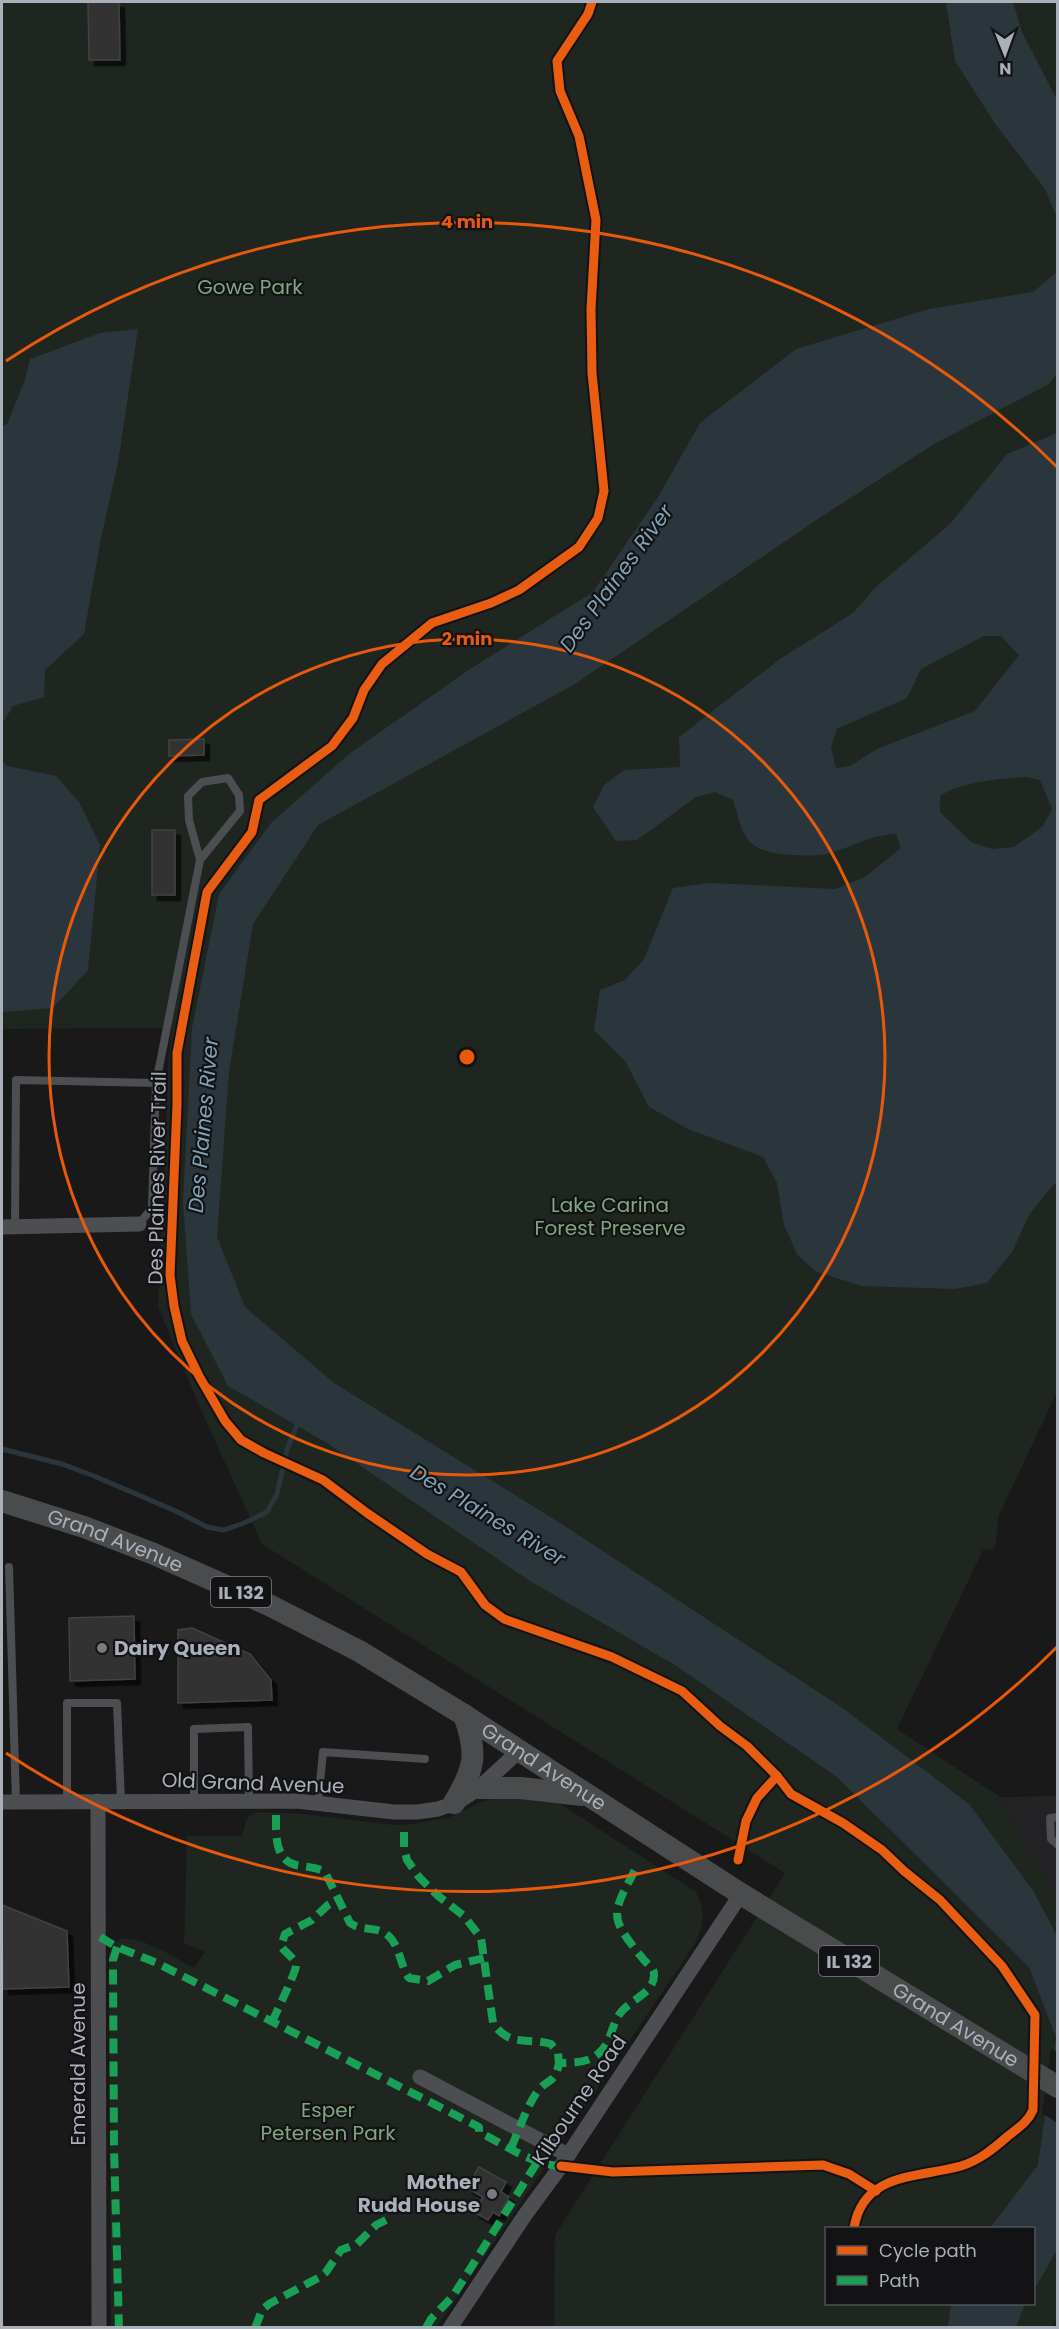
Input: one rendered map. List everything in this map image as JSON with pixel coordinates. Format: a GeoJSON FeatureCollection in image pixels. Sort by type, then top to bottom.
{"type":"FeatureCollection","features":[{"type":"Feature","properties":{"kind":"main road","name":"Grand Avenue"},"geometry":{"type":"LineString","coordinates":[[2,1501],[84,1527],[213,1579],[320,1629],[465,1714],[741,1894],[1058,2087]]}},
{"type":"Feature","properties":{"kind":"main road"},"geometry":{"type":"LineString","coordinates":[[454,1803],[473,1763],[473,1740],[465,1714]]}},
{"type":"Feature","properties":{"kind":"main road"},"geometry":{"type":"LineString","coordinates":[[479,1788],[522,1788],[590,1796]]}},
{"type":"Feature","properties":{"kind":"street"},"geometry":{"type":"LineString","coordinates":[[8,1227],[139,1224]]}},
{"type":"Feature","properties":{"kind":"street","name":"Old Grand Avenue"},"geometry":{"type":"LineString","coordinates":[[9,1802],[194,1800],[318,1803],[406,1812],[438,1809],[454,1803],[479,1788],[519,1751]]}},
{"type":"Feature","properties":{"kind":"street","name":"Emerald Avenue"},"geometry":{"type":"LineString","coordinates":[[98,1801],[99,2328]]}},
{"type":"Feature","properties":{"kind":"street","name":"Kilbourne Road"},"geometry":{"type":"LineString","coordinates":[[450,2328],[741,1894]]}},
{"type":"Feature","properties":{"kind":"street"},"geometry":{"type":"LineString","coordinates":[[420,2077],[568,2155]]}},
{"type":"Feature","properties":{"kind":"lane"},"geometry":{"type":"LineString","coordinates":[[139,1224],[152,1208],[156,1083],[200,860],[189,820],[188,796],[202,782],[228,778],[239,795],[240,811],[200,860]]}},
{"type":"Feature","properties":{"kind":"lane"},"geometry":{"type":"LineString","coordinates":[[8,1227],[16,1080],[156,1083]]}},
{"type":"Feature","properties":{"kind":"lane"},"geometry":{"type":"LineString","coordinates":[[9,1567],[9,1802]]}},
{"type":"Feature","properties":{"kind":"lane"},"geometry":{"type":"LineString","coordinates":[[68,1802],[67,1703],[117,1703],[121,1801]]}},
{"type":"Feature","properties":{"kind":"lane"},"geometry":{"type":"LineString","coordinates":[[194,1800],[194,1729],[248,1727],[249,1801]]}},
{"type":"Feature","properties":{"kind":"lane"},"geometry":{"type":"LineString","coordinates":[[318,1803],[322,1752],[425,1759]]}},
{"type":"Feature","properties":{"kind":"lane"},"geometry":{"type":"LineString","coordinates":[[1058,1816],[1050,1818],[1051,1839],[1058,1845]]}},
{"type":"Feature","properties":{"kind":"shaded area"},"geometry":{"type":"Polygon","coordinates":[[[1057,1796],[1057,1901],[1000,1797],[1057,1796]]]}},
{"type":"Feature","properties":{"kind":"green space","name":"Lake Carina Forest Preserve"},"geometry":{"type":"Polygon","coordinates":[[[2,2],[1057,2],[1057,1392],[999,1515],[995,1549],[983,1550],[897,1729],[1000,1797],[1057,1901],[1058,2318],[1052,2327],[554,2327],[555,2235],[785,1873],[262,1544],[201,1410],[158,1307],[172,1028],[2,1029],[2,2]]]}},
{"type":"Feature","properties":{"kind":"green space","name":"Esper Petersen Park"},"geometry":{"type":"Polygon","coordinates":[[[510,1794],[559,1803],[696,1892],[701,1906],[702,1925],[694,1945],[437,2327],[111,2327],[109,1954],[116,1942],[133,1939],[155,1947],[194,1968],[205,1952],[184,1943],[187,1836],[242,1836],[247,1819],[258,1812],[303,1814],[394,1825],[413,1824],[450,1817],[481,1802],[510,1794]]]}},
{"type":"Feature","properties":{"kind":"water"},"geometry":{"type":"Polygon","coordinates":[[[946,2],[1013,2],[1022,32],[1057,100],[1057,218],[1045,189],[996,125],[955,61],[946,2]]]}},
{"type":"Feature","properties":{"kind":"water","name":"Des Plaines River"},"geometry":{"type":"Polygon","coordinates":[[[1057,272],[1057,373],[1049,384],[934,444],[824,515],[575,684],[318,825],[253,924],[229,1072],[217,1237],[245,1307],[334,1383],[557,1521],[844,1709],[969,1804],[1034,1892],[1057,1936],[1057,2250],[1035,2288],[1035,2227],[991,2227],[1038,2165],[1056,2037],[1029,1967],[837,1777],[675,1665],[530,1581],[327,1443],[228,1386],[191,1314],[183,1201],[192,1028],[219,894],[271,823],[349,754],[467,671],[593,592],[658,497],[700,423],[796,349],[929,309],[1033,292],[1057,272]]]}},
{"type":"Feature","properties":{"kind":"water"},"geometry":{"type":"Polygon","coordinates":[[[138,329],[118,463],[101,538],[84,634],[45,670],[44,697],[13,706],[2,724],[2,426],[7,424],[25,380],[30,359],[100,333],[138,329]]]}},
{"type":"Feature","properties":{"kind":"water"},"geometry":{"type":"Polygon","coordinates":[[[1057,433],[1057,1183],[1029,1215],[1012,1252],[987,1283],[955,1289],[861,1286],[815,1271],[797,1254],[784,1225],[777,1183],[763,1157],[688,1129],[649,1107],[625,1061],[594,1030],[600,990],[625,980],[644,959],[673,888],[709,883],[835,889],[865,877],[901,848],[896,834],[868,839],[826,854],[808,856],[765,851],[756,847],[747,838],[733,800],[715,792],[696,797],[637,840],[616,841],[593,807],[604,785],[624,770],[680,767],[679,737],[780,659],[853,613],[876,587],[950,524],[1007,454],[1057,433]],[[984,636],[921,669],[907,698],[837,729],[831,747],[836,768],[850,766],[877,749],[975,711],[1019,655],[1001,636],[984,636]],[[1026,777],[981,782],[949,791],[940,796],[940,812],[971,842],[992,849],[1014,847],[1043,826],[1052,809],[1040,780],[1026,777]]]}},
{"type":"Feature","properties":{"kind":"water"},"geometry":{"type":"Polygon","coordinates":[[[2,762],[8,766],[56,776],[79,802],[100,845],[88,970],[53,1008],[2,1012],[2,762]]]}},
{"type":"Feature","properties":{"kind":"water"},"geometry":{"type":"Polygon","coordinates":[[[951,2305],[1025,2305],[1016,2327],[948,2327],[951,2305]]]}},
{"type":"Feature","properties":{"kind":"pier"},"geometry":{"type":"Polygon","coordinates":[[[1051,2048],[1057,2052],[1057,2123],[1042,2113],[1051,2048]]]}},
{"type":"Feature","properties":{"kind":"building"},"geometry":{"type":"Polygon","coordinates":[[[88,2],[119,2],[120,60],[89,60],[88,2]]]}},
{"type":"Feature","properties":{"kind":"building"},"geometry":{"type":"Polygon","coordinates":[[[204,739],[204,755],[169,756],[169,740],[204,739]]]}},
{"type":"Feature","properties":{"kind":"building"},"geometry":{"type":"Polygon","coordinates":[[[152,830],[175,830],[175,895],[152,895],[152,830]]]}},
{"type":"Feature","properties":{"kind":"building","name":"Dairy Queen"},"geometry":{"type":"Polygon","coordinates":[[[134,1616],[135,1679],[70,1681],[69,1618],[134,1616]]]}},
{"type":"Feature","properties":{"kind":"building"},"geometry":{"type":"Polygon","coordinates":[[[192,1628],[250,1654],[271,1680],[272,1700],[178,1703],[178,1630],[192,1628]]]}},
{"type":"Feature","properties":{"kind":"building"},"geometry":{"type":"Polygon","coordinates":[[[2,1905],[67,1931],[69,1987],[3,1989],[2,1905]]]}},
{"type":"Feature","properties":{"kind":"building","name":"Mother Rudd House"},"geometry":{"type":"Polygon","coordinates":[[[479,2167],[506,2182],[501,2192],[509,2197],[499,2216],[493,2212],[488,2220],[474,2212],[483,2197],[467,2188],[479,2167]]]}},
{"type":"Feature","properties":{"kind":"waterway"},"geometry":{"type":"LineString","coordinates":[[2,1449],[62,1464],[178,1512],[207,1527],[224,1530],[267,1512],[277,1494],[287,1449],[299,1420]]}},
{"type":"Feature","properties":{"kind":"marked path"},"geometry":{"type":"LineString","coordinates":[[276,1815],[278,1845],[284,1858],[296,1865],[325,1872],[350,1923],[383,1932],[389,1936],[409,1978],[428,1981],[455,1965],[484,1958]]}},
{"type":"Feature","properties":{"kind":"marked path"},"geometry":{"type":"LineString","coordinates":[[404,1832],[407,1860],[419,1877],[437,1895],[464,1916],[481,1938],[493,2023],[499,2031],[512,2039],[551,2044],[558,2053],[559,2063]]}},
{"type":"Feature","properties":{"kind":"marked path"},"geometry":{"type":"LineString","coordinates":[[511,2148],[533,2098],[553,2078],[559,2063],[585,2061],[598,2054],[606,2044],[618,2016],[651,1986],[653,1970],[624,1934],[617,1916],[622,1896],[636,1868]]}},
{"type":"Feature","properties":{"kind":"marked path"},"geometry":{"type":"LineString","coordinates":[[272,2022],[296,1965],[281,1946],[285,1934],[312,1920],[328,1905],[339,1899]]}},
{"type":"Feature","properties":{"kind":"marked path"},"geometry":{"type":"LineString","coordinates":[[100,1937],[117,1947],[157,1963],[479,2127],[479,2132],[519,2154],[540,2162],[561,2166]]}},
{"type":"Feature","properties":{"kind":"marked path"},"geometry":{"type":"LineString","coordinates":[[117,1947],[113,1960],[114,2148],[119,2328]]}},
{"type":"Feature","properties":{"kind":"marked path"},"geometry":{"type":"LineString","coordinates":[[426,2328],[431,2319],[453,2296],[538,2161]]}},
{"type":"Feature","properties":{"kind":"marked path"},"geometry":{"type":"LineString","coordinates":[[255,2328],[262,2310],[269,2304],[320,2277],[341,2250],[357,2244],[376,2225],[386,2220]]}},
{"type":"Feature","properties":{"kind":"cycle path","name":"Des Plaines River Trail"},"geometry":{"type":"LineString","coordinates":[[592,2],[588,14],[557,61],[560,91],[579,136],[596,220],[591,309],[592,373],[604,491],[598,518],[579,547],[519,590],[491,603],[432,623],[382,664],[364,690],[353,718],[332,746],[259,800],[252,832],[207,892],[177,1053],[170,1275],[182,1341],[225,1421],[241,1440],[323,1480],[427,1554],[461,1572],[485,1605],[504,1619],[612,1657],[682,1691],[720,1726],[747,1746],[777,1776],[791,1794],[843,1823],[882,1850],[940,1900],[1002,1966],[1035,2015],[1033,2110],[1031,2114],[992,2150],[974,2161],[961,2166],[895,2180],[880,2187],[868,2196],[859,2210],[854,2227]]}},
{"type":"Feature","properties":{"kind":"cycle path"},"geometry":{"type":"LineString","coordinates":[[738,1860],[746,1821],[757,1798],[777,1776]]}},
{"type":"Feature","properties":{"kind":"cycle path"},"geometry":{"type":"LineString","coordinates":[[561,2166],[613,2172],[823,2165],[849,2174],[876,2191]]}},
{"type":"Feature","properties":{"kind":"place","name":"Dairy Queen"},"geometry":{"type":"Point","coordinates":[102,1648]}},
{"type":"Feature","properties":{"kind":"place","name":"Mother Rudd House"},"geometry":{"type":"Point","coordinates":[492,2194]}},
{"type":"Feature","properties":{"kind":"park label","name":"Gowe Park"},"geometry":{"type":"Point","coordinates":[250,287]}}]}
